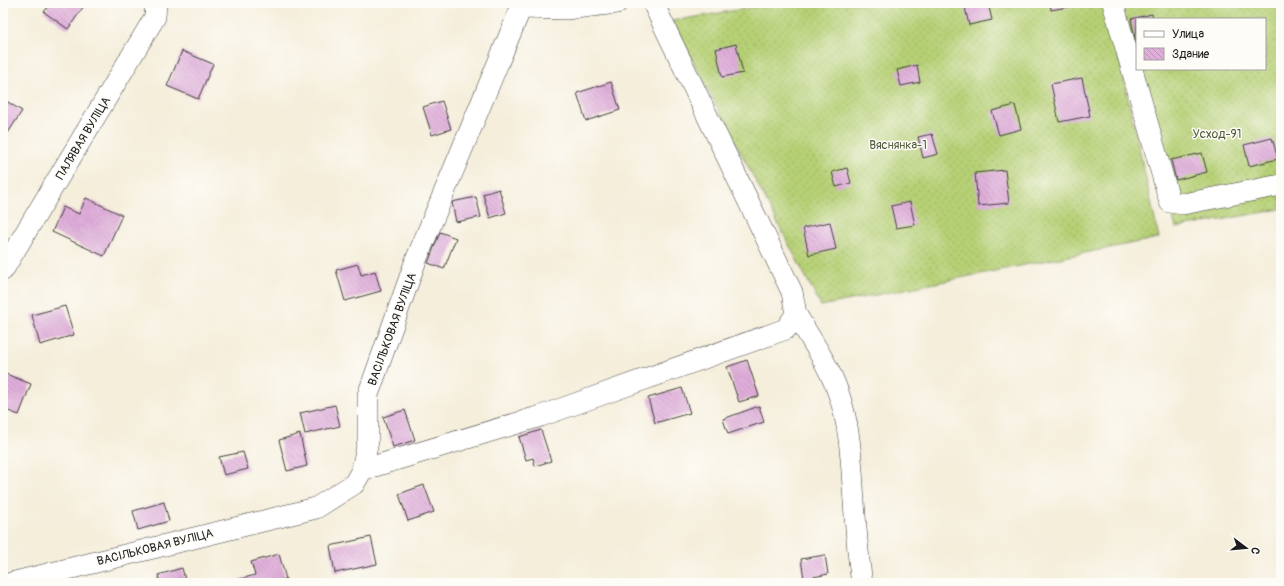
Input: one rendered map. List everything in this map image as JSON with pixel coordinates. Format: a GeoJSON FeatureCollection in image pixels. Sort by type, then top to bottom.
{"type":"FeatureCollection","features":[{"type":"Feature","properties":{"kind":"street","name":"ПАЛЯВАЯ ВУЛІЦА"},"geometry":{"type":"LineString","coordinates":[[3,270],[155,17],[156,3]]}},
{"type":"Feature","properties":{"kind":"street"},"geometry":{"type":"LineString","coordinates":[[522,5],[566,9],[617,3]]}},
{"type":"Feature","properties":{"kind":"street"},"geometry":{"type":"LineString","coordinates":[[653,3],[792,292],[796,314],[827,366],[839,394],[846,423],[851,456],[862,583]]}},
{"type":"Feature","properties":{"kind":"street"},"geometry":{"type":"LineString","coordinates":[[1113,3],[1170,202],[1183,204],[1281,185]]}},
{"type":"Feature","properties":{"kind":"street","name":"ВАСІЛЬКОВАЯ ВУЛІЦА"},"geometry":{"type":"LineString","coordinates":[[11,583],[316,508],[354,484],[362,470],[368,441],[368,395],[416,260],[522,5]]}},
{"type":"Feature","properties":{"kind":"street"},"geometry":{"type":"LineString","coordinates":[[362,470],[541,416],[786,329],[796,314]]}},
{"type":"Feature","properties":{"kind":"green space","name":"Вяснянка-1"},"geometry":{"type":"Polygon","coordinates":[[[778,3],[1107,3],[1159,238],[821,306],[672,21],[778,3]]]}},
{"type":"Feature","properties":{"kind":"green space","name":"Усход-91"},"geometry":{"type":"Polygon","coordinates":[[[1117,3],[1281,3],[1281,209],[1176,228],[1117,3]]]}},
{"type":"Feature","properties":{"kind":"building"},"geometry":{"type":"Polygon","coordinates":[[[51,3],[86,3],[68,29],[44,12],[51,3]]]}},
{"type":"Feature","properties":{"kind":"building"},"geometry":{"type":"Polygon","coordinates":[[[964,3],[988,3],[992,20],[969,25],[964,3]]]}},
{"type":"Feature","properties":{"kind":"building"},"geometry":{"type":"Polygon","coordinates":[[[1050,3],[1079,3],[1079,5],[1051,10],[1050,3]]]}},
{"type":"Feature","properties":{"kind":"building"},"geometry":{"type":"Polygon","coordinates":[[[1152,14],[1153,18],[1136,18],[1136,43],[1131,19],[1152,14]]]}},
{"type":"Feature","properties":{"kind":"building"},"geometry":{"type":"Polygon","coordinates":[[[736,44],[743,73],[722,77],[716,49],[736,44]]]}},
{"type":"Feature","properties":{"kind":"building"},"geometry":{"type":"Polygon","coordinates":[[[182,51],[213,64],[198,99],[167,86],[182,51]]]}},
{"type":"Feature","properties":{"kind":"building"},"geometry":{"type":"Polygon","coordinates":[[[917,65],[920,82],[901,86],[897,70],[917,65]]]}},
{"type":"Feature","properties":{"kind":"building"},"geometry":{"type":"Polygon","coordinates":[[[1082,78],[1090,116],[1059,122],[1051,84],[1082,78]]]}},
{"type":"Feature","properties":{"kind":"building"},"geometry":{"type":"Polygon","coordinates":[[[611,82],[620,110],[586,121],[577,93],[611,82]]]}},
{"type":"Feature","properties":{"kind":"building"},"geometry":{"type":"Polygon","coordinates":[[[3,99],[22,111],[6,136],[3,134],[3,99]]]}},
{"type":"Feature","properties":{"kind":"building"},"geometry":{"type":"Polygon","coordinates":[[[442,101],[451,129],[432,135],[423,107],[442,101]]]}},
{"type":"Feature","properties":{"kind":"building"},"geometry":{"type":"Polygon","coordinates":[[[1015,105],[1021,129],[999,135],[992,111],[1015,105]]]}},
{"type":"Feature","properties":{"kind":"building"},"geometry":{"type":"Polygon","coordinates":[[[932,134],[938,154],[923,158],[918,137],[932,134]]]}},
{"type":"Feature","properties":{"kind":"building"},"geometry":{"type":"Polygon","coordinates":[[[1272,138],[1278,159],[1249,166],[1244,145],[1272,138]]]}},
{"type":"Feature","properties":{"kind":"building"},"geometry":{"type":"Polygon","coordinates":[[[1202,153],[1207,172],[1176,180],[1171,160],[1202,153]]]}},
{"type":"Feature","properties":{"kind":"building"},"geometry":{"type":"Polygon","coordinates":[[[847,168],[851,183],[836,187],[832,172],[847,168]]]}},
{"type":"Feature","properties":{"kind":"building"},"geometry":{"type":"Polygon","coordinates":[[[1005,170],[1009,203],[978,206],[975,173],[1005,170]]]}},
{"type":"Feature","properties":{"kind":"building"},"geometry":{"type":"Polygon","coordinates":[[[499,189],[506,213],[490,218],[483,194],[499,189]]]}},
{"type":"Feature","properties":{"kind":"building"},"geometry":{"type":"Polygon","coordinates":[[[476,197],[481,217],[456,222],[452,202],[476,197]]]}},
{"type":"Feature","properties":{"kind":"building"},"geometry":{"type":"Polygon","coordinates":[[[86,198],[122,215],[104,256],[52,232],[63,207],[79,214],[86,198]]]}},
{"type":"Feature","properties":{"kind":"building"},"geometry":{"type":"Polygon","coordinates":[[[910,202],[915,225],[896,228],[891,206],[910,202]]]}},
{"type":"Feature","properties":{"kind":"building"},"geometry":{"type":"Polygon","coordinates":[[[830,222],[836,249],[809,255],[803,228],[830,222]]]}},
{"type":"Feature","properties":{"kind":"building"},"geometry":{"type":"Polygon","coordinates":[[[440,232],[456,238],[444,269],[428,263],[440,232]]]}},
{"type":"Feature","properties":{"kind":"building"},"geometry":{"type":"Polygon","coordinates":[[[358,264],[361,275],[375,271],[381,291],[345,301],[336,270],[358,264]]]}},
{"type":"Feature","properties":{"kind":"building"},"geometry":{"type":"Polygon","coordinates":[[[65,306],[74,335],[40,345],[32,315],[65,306]]]}},
{"type":"Feature","properties":{"kind":"building"},"geometry":{"type":"Polygon","coordinates":[[[747,360],[759,396],[739,402],[727,367],[747,360]]]}},
{"type":"Feature","properties":{"kind":"building"},"geometry":{"type":"Polygon","coordinates":[[[6,374],[31,384],[19,415],[3,409],[3,382],[6,374]]]}},
{"type":"Feature","properties":{"kind":"building"},"geometry":{"type":"Polygon","coordinates":[[[682,388],[690,413],[655,423],[648,398],[682,388]]]}},
{"type":"Feature","properties":{"kind":"building"},"geometry":{"type":"Polygon","coordinates":[[[335,405],[340,426],[305,434],[300,413],[335,405]]]}},
{"type":"Feature","properties":{"kind":"building"},"geometry":{"type":"Polygon","coordinates":[[[759,406],[764,422],[728,434],[723,419],[759,406]]]}},
{"type":"Feature","properties":{"kind":"building"},"geometry":{"type":"Polygon","coordinates":[[[405,410],[415,440],[393,447],[383,417],[405,410]]]}},
{"type":"Feature","properties":{"kind":"building"},"geometry":{"type":"Polygon","coordinates":[[[541,430],[551,461],[535,466],[533,458],[526,460],[519,437],[541,430]]]}},
{"type":"Feature","properties":{"kind":"building"},"geometry":{"type":"Polygon","coordinates":[[[300,434],[307,466],[287,471],[279,440],[300,434]]]}},
{"type":"Feature","properties":{"kind":"building"},"geometry":{"type":"Polygon","coordinates":[[[243,452],[248,469],[224,475],[219,457],[243,452]]]}},
{"type":"Feature","properties":{"kind":"building"},"geometry":{"type":"Polygon","coordinates":[[[424,485],[434,512],[408,521],[399,494],[424,485]]]}},
{"type":"Feature","properties":{"kind":"building"},"geometry":{"type":"Polygon","coordinates":[[[164,502],[169,521],[138,530],[133,511],[164,502]]]}},
{"type":"Feature","properties":{"kind":"building"},"geometry":{"type":"Polygon","coordinates":[[[371,537],[377,564],[335,573],[330,546],[371,537]]]}},
{"type":"Feature","properties":{"kind":"building"},"geometry":{"type":"Polygon","coordinates":[[[279,554],[286,579],[271,583],[230,582],[255,575],[251,562],[279,554]]]}},
{"type":"Feature","properties":{"kind":"building"},"geometry":{"type":"Polygon","coordinates":[[[825,555],[828,574],[804,579],[801,559],[825,555]]]}},
{"type":"Feature","properties":{"kind":"building"},"geometry":{"type":"Polygon","coordinates":[[[182,568],[186,583],[160,583],[158,575],[182,568]]]}}]}
